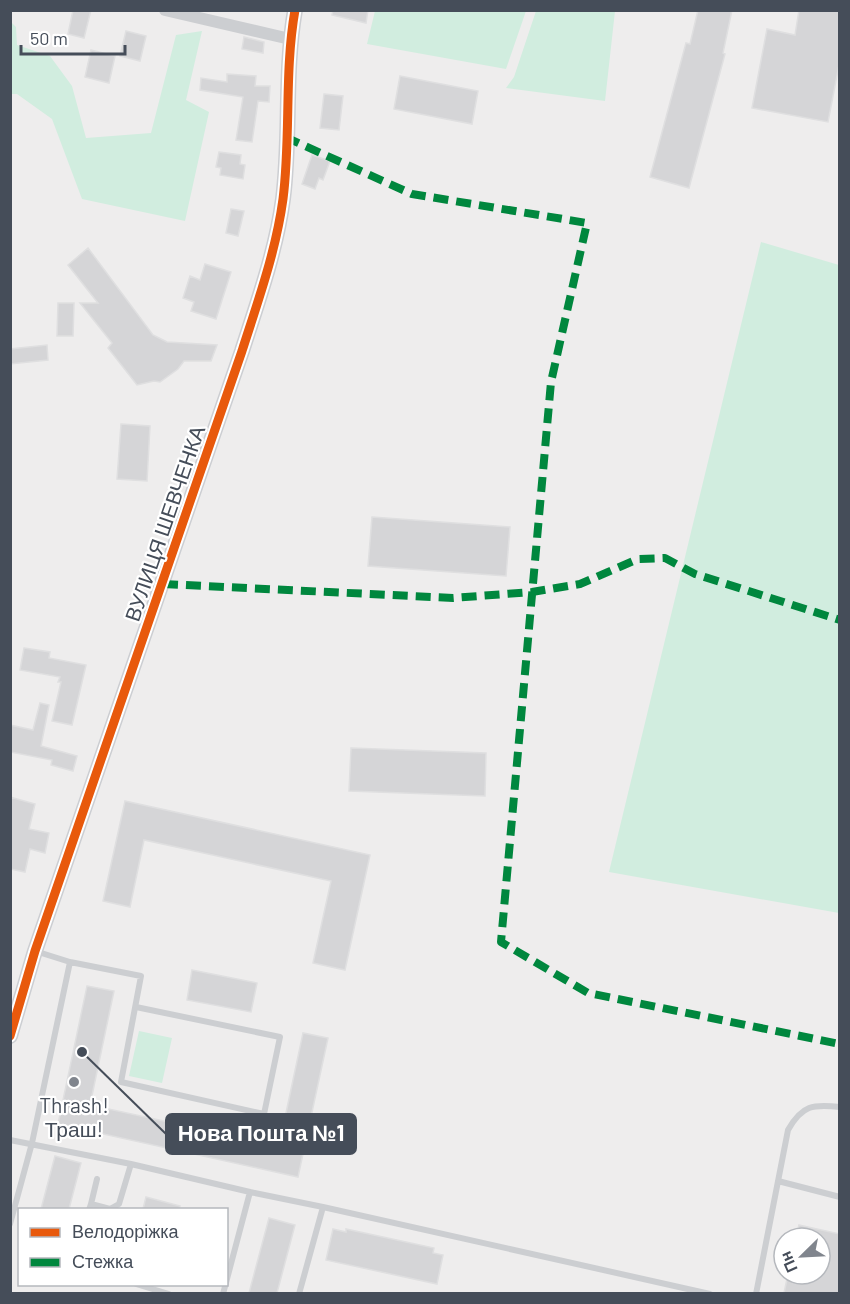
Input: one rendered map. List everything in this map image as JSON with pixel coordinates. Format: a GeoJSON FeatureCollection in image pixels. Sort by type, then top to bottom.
{"type":"FeatureCollection","features":[{"type":"Feature","properties":{"kind":"street","name":"ВУЛИЦЯ ШЕВЧЕНКА"},"geometry":{"type":"LineString","coordinates":[[10,1035],[35,951],[231,384],[272,254],[283,199],[290,39],[295,10]]}},
{"type":"Feature","properties":{"kind":"street"},"geometry":{"type":"LineString","coordinates":[[167,11],[290,39]]}},
{"type":"Feature","properties":{"kind":"lane"},"geometry":{"type":"LineString","coordinates":[[35,951],[70,962],[141,976],[121,1082],[264,1114],[280,1037],[136,1007]]}},
{"type":"Feature","properties":{"kind":"lane"},"geometry":{"type":"LineString","coordinates":[[10,1224],[32,1143],[70,962]]}},
{"type":"Feature","properties":{"kind":"lane"},"geometry":{"type":"LineString","coordinates":[[756,1293],[788,1130],[795,1118],[807,1108],[821,1105],[840,1107]]}},
{"type":"Feature","properties":{"kind":"lane"},"geometry":{"type":"LineString","coordinates":[[10,1140],[131,1164],[680,1290],[710,1293]]}},
{"type":"Feature","properties":{"kind":"lane"},"geometry":{"type":"LineString","coordinates":[[112,1208],[119,1204],[131,1164]]}},
{"type":"Feature","properties":{"kind":"lane"},"geometry":{"type":"LineString","coordinates":[[90,1207],[97,1179]]}},
{"type":"Feature","properties":{"kind":"lane"},"geometry":{"type":"LineString","coordinates":[[778,1181],[840,1197]]}},
{"type":"Feature","properties":{"kind":"lane"},"geometry":{"type":"LineString","coordinates":[[228,1274],[250,1192]]}},
{"type":"Feature","properties":{"kind":"lane"},"geometry":{"type":"LineString","coordinates":[[299,1293],[323,1207]]}},
{"type":"Feature","properties":{"kind":"lane"},"geometry":{"type":"LineString","coordinates":[[143,1286],[169,1293]]}},
{"type":"Feature","properties":{"kind":"green space"},"geometry":{"type":"Polygon","coordinates":[[[375,10],[526,11],[506,69],[367,44],[375,10]]]}},
{"type":"Feature","properties":{"kind":"green space"},"geometry":{"type":"Polygon","coordinates":[[[536,11],[615,11],[605,101],[506,88],[514,77],[536,11]]]}},
{"type":"Feature","properties":{"kind":"green space"},"geometry":{"type":"Polygon","coordinates":[[[11,22],[16,27],[17,45],[50,56],[72,86],[86,138],[151,133],[176,35],[202,31],[186,100],[209,112],[185,221],[82,199],[52,119],[17,94],[11,94],[11,22]]]}},
{"type":"Feature","properties":{"kind":"green space"},"geometry":{"type":"Polygon","coordinates":[[[761,242],[839,265],[839,913],[609,872],[761,242]]]}},
{"type":"Feature","properties":{"kind":"green space"},"geometry":{"type":"Polygon","coordinates":[[[139,1031],[172,1038],[162,1083],[129,1076],[139,1031]]]}},
{"type":"Feature","properties":{"kind":"building"},"geometry":{"type":"Polygon","coordinates":[[[73,10],[91,10],[84,38],[68,34],[73,10]]]}},
{"type":"Feature","properties":{"kind":"building"},"geometry":{"type":"Polygon","coordinates":[[[333,10],[368,10],[366,23],[332,15],[333,10]]]}},
{"type":"Feature","properties":{"kind":"building"},"geometry":{"type":"Polygon","coordinates":[[[698,10],[732,10],[723,53],[725,54],[689,188],[650,177],[686,43],[690,44],[698,10]]]}},
{"type":"Feature","properties":{"kind":"building"},"geometry":{"type":"Polygon","coordinates":[[[799,10],[840,10],[840,60],[828,122],[752,108],[767,29],[795,35],[799,10]]]}},
{"type":"Feature","properties":{"kind":"building"},"geometry":{"type":"Polygon","coordinates":[[[126,31],[146,36],[140,61],[120,56],[126,31]]]}},
{"type":"Feature","properties":{"kind":"building"},"geometry":{"type":"Polygon","coordinates":[[[244,37],[264,42],[263,53],[242,49],[244,37]]]}},
{"type":"Feature","properties":{"kind":"building"},"geometry":{"type":"Polygon","coordinates":[[[91,50],[115,56],[109,83],[85,77],[91,50]]]}},
{"type":"Feature","properties":{"kind":"building"},"geometry":{"type":"Polygon","coordinates":[[[227,74],[256,76],[255,86],[270,86],[269,102],[258,101],[252,142],[236,140],[243,97],[200,90],[201,78],[227,82],[227,74]]]}},
{"type":"Feature","properties":{"kind":"building"},"geometry":{"type":"Polygon","coordinates":[[[400,76],[478,91],[472,124],[394,109],[400,76]]]}},
{"type":"Feature","properties":{"kind":"building"},"geometry":{"type":"Polygon","coordinates":[[[324,94],[343,96],[339,130],[320,128],[324,94]]]}},
{"type":"Feature","properties":{"kind":"building"},"geometry":{"type":"Polygon","coordinates":[[[219,152],[241,155],[240,164],[245,165],[243,179],[220,175],[221,168],[216,167],[219,152]]]}},
{"type":"Feature","properties":{"kind":"building"},"geometry":{"type":"Polygon","coordinates":[[[312,155],[330,161],[323,180],[319,178],[315,189],[302,184],[312,155]]]}},
{"type":"Feature","properties":{"kind":"building"},"geometry":{"type":"Polygon","coordinates":[[[231,209],[244,211],[238,236],[226,233],[231,209]]]}},
{"type":"Feature","properties":{"kind":"building"},"geometry":{"type":"Polygon","coordinates":[[[88,248],[153,335],[167,342],[217,345],[211,361],[184,361],[178,369],[160,382],[137,385],[108,348],[112,343],[80,303],[98,303],[68,265],[88,248]]]}},
{"type":"Feature","properties":{"kind":"building"},"geometry":{"type":"Polygon","coordinates":[[[205,264],[231,272],[216,319],[191,311],[194,302],[183,298],[190,276],[200,280],[205,264]]]}},
{"type":"Feature","properties":{"kind":"building"},"geometry":{"type":"Polygon","coordinates":[[[58,303],[74,303],[73,336],[57,336],[58,303]]]}},
{"type":"Feature","properties":{"kind":"building"},"geometry":{"type":"Polygon","coordinates":[[[47,345],[48,360],[10,364],[10,349],[47,345]]]}},
{"type":"Feature","properties":{"kind":"building"},"geometry":{"type":"Polygon","coordinates":[[[121,424],[150,426],[147,481],[117,479],[121,424]]]}},
{"type":"Feature","properties":{"kind":"building"},"geometry":{"type":"Polygon","coordinates":[[[372,517],[510,527],[506,576],[368,566],[372,517]]]}},
{"type":"Feature","properties":{"kind":"building"},"geometry":{"type":"Polygon","coordinates":[[[24,648],[50,652],[49,658],[86,665],[72,725],[52,721],[61,682],[58,682],[60,677],[20,670],[24,648]]]}},
{"type":"Feature","properties":{"kind":"building"},"geometry":{"type":"Polygon","coordinates":[[[40,703],[49,705],[41,746],[77,756],[73,771],[51,765],[52,760],[10,752],[10,725],[33,730],[40,703]]]}},
{"type":"Feature","properties":{"kind":"building"},"geometry":{"type":"Polygon","coordinates":[[[351,748],[486,753],[485,796],[349,791],[351,748]]]}},
{"type":"Feature","properties":{"kind":"building"},"geometry":{"type":"Polygon","coordinates":[[[10,797],[35,804],[29,829],[49,833],[45,853],[30,849],[25,872],[10,869],[10,797]]]}},
{"type":"Feature","properties":{"kind":"building"},"geometry":{"type":"Polygon","coordinates":[[[125,801],[370,855],[345,970],[313,963],[331,881],[144,840],[130,907],[103,901],[125,801]]]}},
{"type":"Feature","properties":{"kind":"building"},"geometry":{"type":"Polygon","coordinates":[[[192,970],[257,983],[251,1012],[187,1000],[192,970]]]}},
{"type":"Feature","properties":{"kind":"building"},"geometry":{"type":"Polygon","coordinates":[[[87,986],[114,991],[90,1105],[279,1146],[303,1033],[328,1038],[298,1177],[58,1124],[87,986]]]}},
{"type":"Feature","properties":{"kind":"building"},"geometry":{"type":"Polygon","coordinates":[[[55,1156],[81,1163],[69,1208],[41,1208],[55,1156]]]}},
{"type":"Feature","properties":{"kind":"building"},"geometry":{"type":"Polygon","coordinates":[[[146,1197],[180,1206],[179,1208],[143,1208],[146,1197]]]}},
{"type":"Feature","properties":{"kind":"building"},"geometry":{"type":"Polygon","coordinates":[[[269,1218],[295,1225],[277,1293],[249,1293],[269,1218]]]}},
{"type":"Feature","properties":{"kind":"building"},"geometry":{"type":"Polygon","coordinates":[[[333,1229],[346,1232],[346,1229],[434,1248],[433,1253],[443,1255],[437,1284],[326,1260],[333,1229]]]}},
{"type":"Feature","properties":{"kind":"building"},"geometry":{"type":"Polygon","coordinates":[[[832,1232],[840,1234],[840,1293],[784,1293],[785,1286],[832,1286],[832,1232]]]}},
{"type":"Feature","properties":{"kind":"marked path"},"geometry":{"type":"LineString","coordinates":[[285,137],[412,194],[587,223],[551,382],[501,942],[588,993],[840,1044]]}},
{"type":"Feature","properties":{"kind":"marked path"},"geometry":{"type":"LineString","coordinates":[[163,584],[453,598],[532,592],[580,584],[638,559],[665,558],[695,574],[840,620]]}},
{"type":"Feature","properties":{"kind":"cycle path"},"geometry":{"type":"LineString","coordinates":[[10,1036],[35,951],[242,351],[271,257],[283,199],[290,57],[295,10]]}},
{"type":"Feature","properties":{"kind":"place","name":"Нова Пошта №1"},"geometry":{"type":"Point","coordinates":[82,1052]}},
{"type":"Feature","properties":{"kind":"place","name":"Thrash! Траш!"},"geometry":{"type":"Point","coordinates":[74,1082]}}]}
